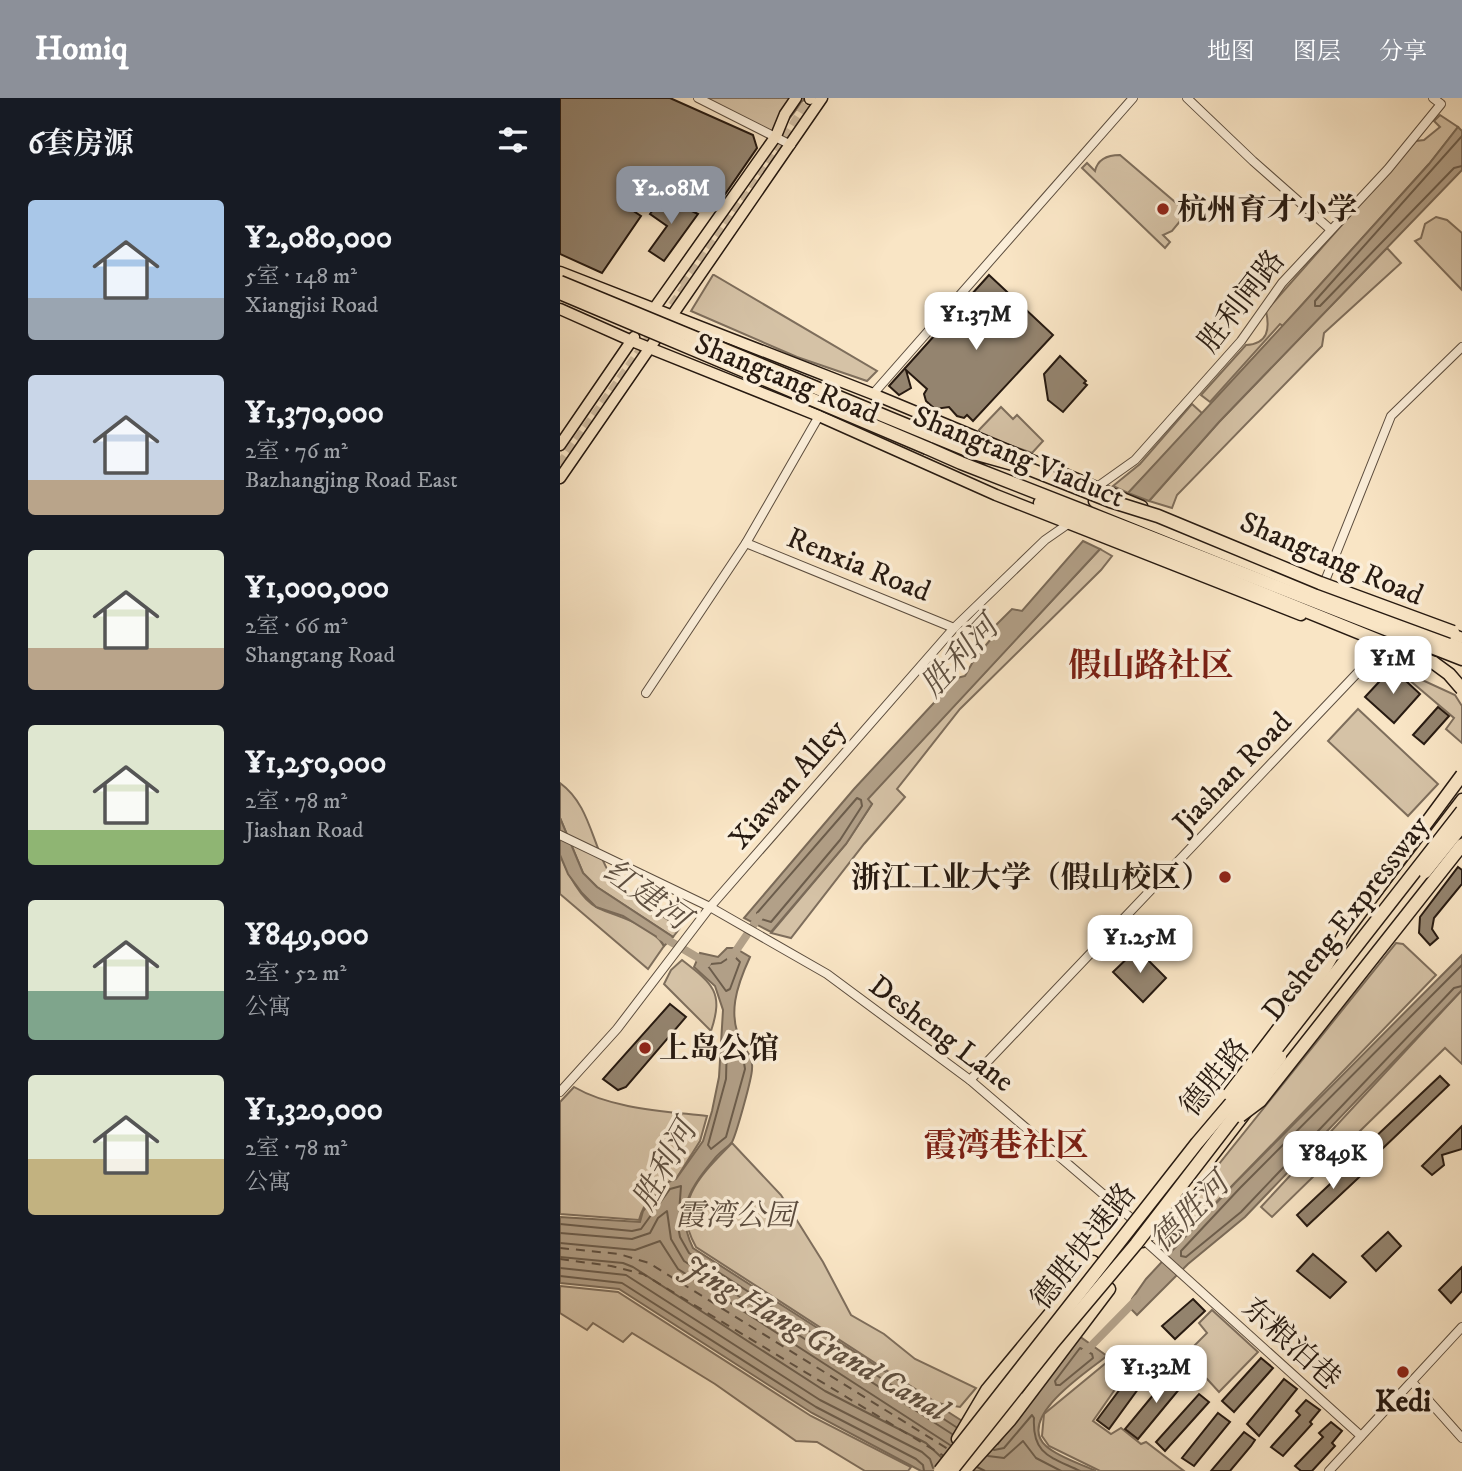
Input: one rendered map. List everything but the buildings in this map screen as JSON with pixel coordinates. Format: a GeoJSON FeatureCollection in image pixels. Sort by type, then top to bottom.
{"type":"FeatureCollection","features":[{"type":"Feature","properties":{"kind":"highway","name":"Shangtang Viaduct"},"geometry":{"type":"LineString","coordinates":[[560,282],[977,454],[1462,649]]}},
{"type":"Feature","properties":{"kind":"highway","name":"Shangtang Viaduct"},"geometry":{"type":"LineString","coordinates":[[560,293],[961,463],[1462,659]]}},
{"type":"Feature","properties":{"kind":"highway"},"geometry":{"type":"LineString","coordinates":[[977,454],[1027,468],[1158,516],[1462,636]]}},
{"type":"Feature","properties":{"kind":"highway"},"geometry":{"type":"LineString","coordinates":[[961,463],[1006,488],[1146,548],[1434,663],[1449,674],[1462,689]]}},
{"type":"Feature","properties":{"kind":"highway"},"geometry":{"type":"LineString","coordinates":[[1325,968],[1345,933],[1462,775]]}},
{"type":"Feature","properties":{"kind":"highway"},"geometry":{"type":"LineString","coordinates":[[1197,1143],[1235,1084],[1462,785]]}},
{"type":"Feature","properties":{"kind":"highway","name":"Desheng Expressway"},"geometry":{"type":"LineString","coordinates":[[1197,1143],[1270,1057],[1462,811]]}},
{"type":"Feature","properties":{"kind":"highway","name":"Desheng Expressway"},"geometry":{"type":"LineString","coordinates":[[1228,1124],[1462,825]]}},
{"type":"Feature","properties":{"kind":"highway"},"geometry":{"type":"LineString","coordinates":[[1228,1124],[1260,1101],[1462,845]]}},
{"type":"Feature","properties":{"kind":"highway"},"geometry":{"type":"LineString","coordinates":[[1340,999],[1395,941],[1462,856]]}},
{"type":"Feature","properties":{"kind":"highway","name":"德胜快速路"},"geometry":{"type":"LineString","coordinates":[[951,1471],[1140,1242],[1228,1124]]}},
{"type":"Feature","properties":{"kind":"highway","name":"德胜快速路"},"geometry":{"type":"LineString","coordinates":[[940,1471],[1197,1143]]}},
{"type":"Feature","properties":{"kind":"highway"},"geometry":{"type":"LineString","coordinates":[[958,1438],[987,1390],[1108,1244],[1143,1211]]}},
{"type":"Feature","properties":{"kind":"highway"},"geometry":{"type":"LineString","coordinates":[[962,1471],[1018,1409],[1109,1289],[1140,1242]]}},
{"type":"Feature","properties":{"kind":"main road"},"geometry":{"type":"LineString","coordinates":[[560,445],[776,136],[785,114],[796,98]]}},
{"type":"Feature","properties":{"kind":"main road"},"geometry":{"type":"LineString","coordinates":[[560,478],[822,98]]}},
{"type":"Feature","properties":{"kind":"main road","name":"Shangtang Road"},"geometry":{"type":"LineString","coordinates":[[560,272],[873,394],[1462,636]]}},
{"type":"Feature","properties":{"kind":"main road","name":"Shangtang Road"},"geometry":{"type":"LineString","coordinates":[[560,309],[819,416],[1068,524],[1462,681]]}},
{"type":"Feature","properties":{"kind":"main road","name":"德胜路"},"geometry":{"type":"LineString","coordinates":[[932,1471],[1131,1218],[1234,1093],[1462,799]]}},
{"type":"Feature","properties":{"kind":"main road"},"geometry":{"type":"LineString","coordinates":[[962,1471],[1140,1242],[1157,1230],[1462,835]]}},
{"type":"Feature","properties":{"kind":"street"},"geometry":{"type":"LineString","coordinates":[[698,98],[792,145]]}},
{"type":"Feature","properties":{"kind":"street"},"geometry":{"type":"LineString","coordinates":[[873,394],[1133,98]]}},
{"type":"Feature","properties":{"kind":"street"},"geometry":{"type":"LineString","coordinates":[[1187,98],[1329,229]]}},
{"type":"Feature","properties":{"kind":"street","name":"胜利闸路"},"geometry":{"type":"LineString","coordinates":[[1097,487],[1126,468],[1143,451],[1241,341],[1269,298],[1329,229],[1388,169],[1441,104],[1433,98]]}},
{"type":"Feature","properties":{"kind":"street"},"geometry":{"type":"LineString","coordinates":[[1325,581],[1391,416],[1462,347]]}},
{"type":"Feature","properties":{"kind":"street"},"geometry":{"type":"LineString","coordinates":[[646,693],[746,543],[819,416]]}},
{"type":"Feature","properties":{"kind":"street","name":"Xiawan Alley"},"geometry":{"type":"LineString","coordinates":[[560,1092],[617,1029],[710,907],[954,628],[1045,540],[1068,524]]}},
{"type":"Feature","properties":{"kind":"street","name":"Renxia Road"},"geometry":{"type":"LineString","coordinates":[[746,543],[954,628]]}},
{"type":"Feature","properties":{"kind":"street","name":"Jiashan Road"},"geometry":{"type":"LineString","coordinates":[[970,1080],[1382,647]]}},
{"type":"Feature","properties":{"kind":"street","name":"Desheng Lane"},"geometry":{"type":"LineString","coordinates":[[560,835],[710,907],[827,974],[970,1080],[1131,1218],[1140,1242]]}},
{"type":"Feature","properties":{"kind":"street","name":"东粮泊巷"},"geometry":{"type":"LineString","coordinates":[[1140,1242],[1192,1283],[1361,1436]]}},
{"type":"Feature","properties":{"kind":"street"},"geometry":{"type":"LineString","coordinates":[[1329,1471],[1462,1327]]}},
{"type":"Feature","properties":{"kind":"street"},"geometry":{"type":"LineString","coordinates":[[1413,1383],[1462,1438]]}},
{"type":"Feature","properties":{"kind":"green space"},"geometry":{"type":"Polygon","coordinates":[[[698,98],[805,98],[776,136],[698,98]]]}},
{"type":"Feature","properties":{"kind":"green space"},"geometry":{"type":"Polygon","coordinates":[[[1440,115],[1458,127],[1429,164],[1283,326],[1280,324],[1210,402],[1201,395],[1246,345],[1263,339],[1268,324],[1266,311],[1416,141],[1424,140],[1440,127],[1434,121],[1440,115]]]}},
{"type":"Feature","properties":{"kind":"green space"},"geometry":{"type":"Polygon","coordinates":[[[1120,155],[1182,208],[1181,220],[1172,231],[1163,235],[1170,242],[1165,248],[1082,168],[1087,163],[1095,171],[1104,158],[1120,155]]]}},
{"type":"Feature","properties":{"kind":"green space"},"geometry":{"type":"Polygon","coordinates":[[[1436,217],[1447,220],[1462,233],[1462,290],[1415,241],[1421,238],[1425,224],[1436,217]]]}},
{"type":"Feature","properties":{"kind":"green space"},"geometry":{"type":"Polygon","coordinates":[[[1387,248],[1401,263],[1324,333],[1322,346],[1177,495],[1172,508],[1149,501],[1219,422],[1387,248]]]}},
{"type":"Feature","properties":{"kind":"green space"},"geometry":{"type":"Polygon","coordinates":[[[713,275],[877,371],[867,381],[797,357],[691,311],[713,275]]]}},
{"type":"Feature","properties":{"kind":"green space"},"geometry":{"type":"Polygon","coordinates":[[[1192,404],[1203,414],[1128,493],[1113,486],[1140,464],[1192,404]]]}},
{"type":"Feature","properties":{"kind":"green space"},"geometry":{"type":"Polygon","coordinates":[[[1001,407],[1013,419],[1017,415],[1043,441],[1032,453],[979,434],[979,430],[1001,407]]]}},
{"type":"Feature","properties":{"kind":"green space"},"geometry":{"type":"Polygon","coordinates":[[[1100,549],[1112,556],[960,709],[897,789],[905,797],[864,844],[791,938],[771,933],[846,844],[872,804],[867,799],[1100,549]]]}},
{"type":"Feature","properties":{"kind":"green space"},"geometry":{"type":"Polygon","coordinates":[[[1394,667],[1455,695],[1462,706],[1462,743],[1446,729],[1454,718],[1394,667]]]}},
{"type":"Feature","properties":{"kind":"green space"},"geometry":{"type":"Polygon","coordinates":[[[1358,709],[1438,784],[1408,816],[1328,741],[1358,709]]]}},
{"type":"Feature","properties":{"kind":"green space"},"geometry":{"type":"Polygon","coordinates":[[[560,783],[579,804],[614,880],[635,898],[680,928],[673,937],[597,887],[583,873],[560,818],[560,783]]]}},
{"type":"Feature","properties":{"kind":"green space"},"geometry":{"type":"Polygon","coordinates":[[[560,855],[575,885],[592,904],[643,927],[658,938],[664,946],[648,969],[560,894],[560,855]]]}},
{"type":"Feature","properties":{"kind":"green space"},"geometry":{"type":"Polygon","coordinates":[[[1396,943],[1403,944],[1436,975],[1170,1250],[1158,1240],[1396,943]]]}},
{"type":"Feature","properties":{"kind":"green space"},"geometry":{"type":"Polygon","coordinates":[[[682,960],[713,990],[716,1007],[711,1031],[664,984],[671,970],[682,960]]]}},
{"type":"Feature","properties":{"kind":"green space"},"geometry":{"type":"Polygon","coordinates":[[[1462,990],[1462,1064],[1445,1048],[1272,1217],[1261,1207],[1462,990]]]}},
{"type":"Feature","properties":{"kind":"green space"},"geometry":{"type":"Polygon","coordinates":[[[574,1087],[621,1105],[707,1116],[700,1141],[676,1179],[653,1195],[639,1220],[560,1214],[560,1102],[574,1087]]]}},
{"type":"Feature","properties":{"kind":"green space","name":"霞湾公园"},"geometry":{"type":"Polygon","coordinates":[[[732,1143],[781,1195],[823,1262],[851,1315],[884,1334],[915,1359],[976,1388],[960,1407],[937,1403],[696,1247],[686,1216],[688,1202],[701,1178],[732,1143]]]}},
{"type":"Feature","properties":{"kind":"green space"},"geometry":{"type":"Polygon","coordinates":[[[560,1286],[618,1292],[811,1416],[911,1467],[908,1471],[865,1471],[817,1442],[796,1441],[715,1384],[632,1333],[623,1342],[593,1323],[587,1330],[560,1313],[560,1286]]]}},
{"type":"Feature","properties":{"kind":"green space"},"geometry":{"type":"Polygon","coordinates":[[[1212,1310],[1258,1352],[1219,1392],[1185,1355],[1207,1333],[1199,1323],[1212,1310]]]}},
{"type":"Feature","properties":{"kind":"green space"},"geometry":{"type":"Polygon","coordinates":[[[1112,1358],[1125,1375],[1093,1421],[1111,1434],[1121,1428],[1141,1444],[1146,1442],[1184,1471],[1100,1471],[1049,1446],[1042,1436],[1044,1414],[1112,1358]]]}},
{"type":"Feature","properties":{"kind":"water"},"geometry":{"type":"Polygon","coordinates":[[[1458,127],[1462,131],[1462,170],[1219,422],[1149,501],[1128,493],[1429,164],[1458,127]]]}},
{"type":"Feature","properties":{"kind":"water"},"geometry":{"type":"Polygon","coordinates":[[[1083,541],[1100,549],[868,799],[872,804],[846,844],[771,932],[744,918],[854,789],[957,678],[965,676],[975,658],[991,639],[988,633],[1012,609],[1022,611],[1083,541]]]}},
{"type":"Feature","properties":{"kind":"water"},"geometry":{"type":"Polygon","coordinates":[[[560,818],[583,873],[597,887],[673,937],[664,946],[660,939],[623,916],[596,907],[582,893],[568,874],[560,855],[560,818]]]}},
{"type":"Feature","properties":{"kind":"water","name":"Jing Hang Grand Canal"},"geometry":{"type":"Polygon","coordinates":[[[727,948],[735,948],[750,957],[741,978],[734,1012],[738,1034],[751,1059],[752,1069],[732,1142],[699,1178],[688,1199],[685,1222],[693,1248],[998,1444],[1079,1336],[1107,1356],[1058,1396],[1040,1422],[1039,1435],[1051,1450],[1096,1471],[921,1471],[812,1413],[619,1289],[560,1283],[560,1217],[640,1222],[643,1211],[666,1183],[676,1179],[703,1141],[719,1077],[723,1010],[715,986],[694,967],[700,953],[718,957],[727,948]]]}},
{"type":"Feature","properties":{"kind":"water"},"geometry":{"type":"Polygon","coordinates":[[[1462,955],[1462,990],[1245,1217],[1188,1264],[1137,1315],[1130,1308],[1132,1299],[1146,1279],[1235,1183],[1462,955]]]}},
{"type":"Feature","properties":{"kind":"waterway","name":"胜利河"},"geometry":{"type":"LineString","coordinates":[[731,958],[759,917]]}},
{"type":"Feature","properties":{"kind":"waterway","name":"红建河"},"geometry":{"type":"LineString","coordinates":[[661,936],[707,963]]}},
{"type":"Feature","properties":{"kind":"waterway","name":"德胜河"},"geometry":{"type":"LineString","coordinates":[[1085,1352],[1137,1299]]}},
{"type":"Feature","properties":{"kind":"ferry route"},"geometry":{"type":"LineString","coordinates":[[560,1248],[619,1254],[649,1263],[948,1449]]}},
{"type":"Feature","properties":{"kind":"ferry route"},"geometry":{"type":"LineString","coordinates":[[560,1259],[611,1266],[643,1274],[944,1456]]}},
{"type":"Feature","properties":{"kind":"ferry route"},"geometry":{"type":"LineString","coordinates":[[977,1467],[985,1471]]}},
{"type":"Feature","properties":{"kind":"tunnel"},"geometry":{"type":"LineString","coordinates":[[745,202],[810,99]]}},
{"type":"Feature","properties":{"kind":"tunnel"},"geometry":{"type":"LineString","coordinates":[[680,284],[744,191]]}},
{"type":"Feature","properties":{"kind":"tunnel"},"geometry":{"type":"LineString","coordinates":[[560,465],[690,281]]}},
{"type":"Feature","properties":{"kind":"place","name":"杭州育才小学"},"geometry":{"type":"Point","coordinates":[1163,209]}},
{"type":"Feature","properties":{"kind":"place","name":"浙江工业大学（假山校区）"},"geometry":{"type":"Point","coordinates":[1225,877]}},
{"type":"Feature","properties":{"kind":"place","name":"上岛公馆"},"geometry":{"type":"Point","coordinates":[645,1048]}},
{"type":"Feature","properties":{"kind":"place","name":"Kedi"},"geometry":{"type":"Point","coordinates":[1403,1372]}},
{"type":"Feature","properties":{"kind":"district","name":"假山路社区"},"geometry":{"type":"Point","coordinates":[1151,664]}},
{"type":"Feature","properties":{"kind":"district","name":"霞湾巷社区"},"geometry":{"type":"Point","coordinates":[1006,1144]}}]}
